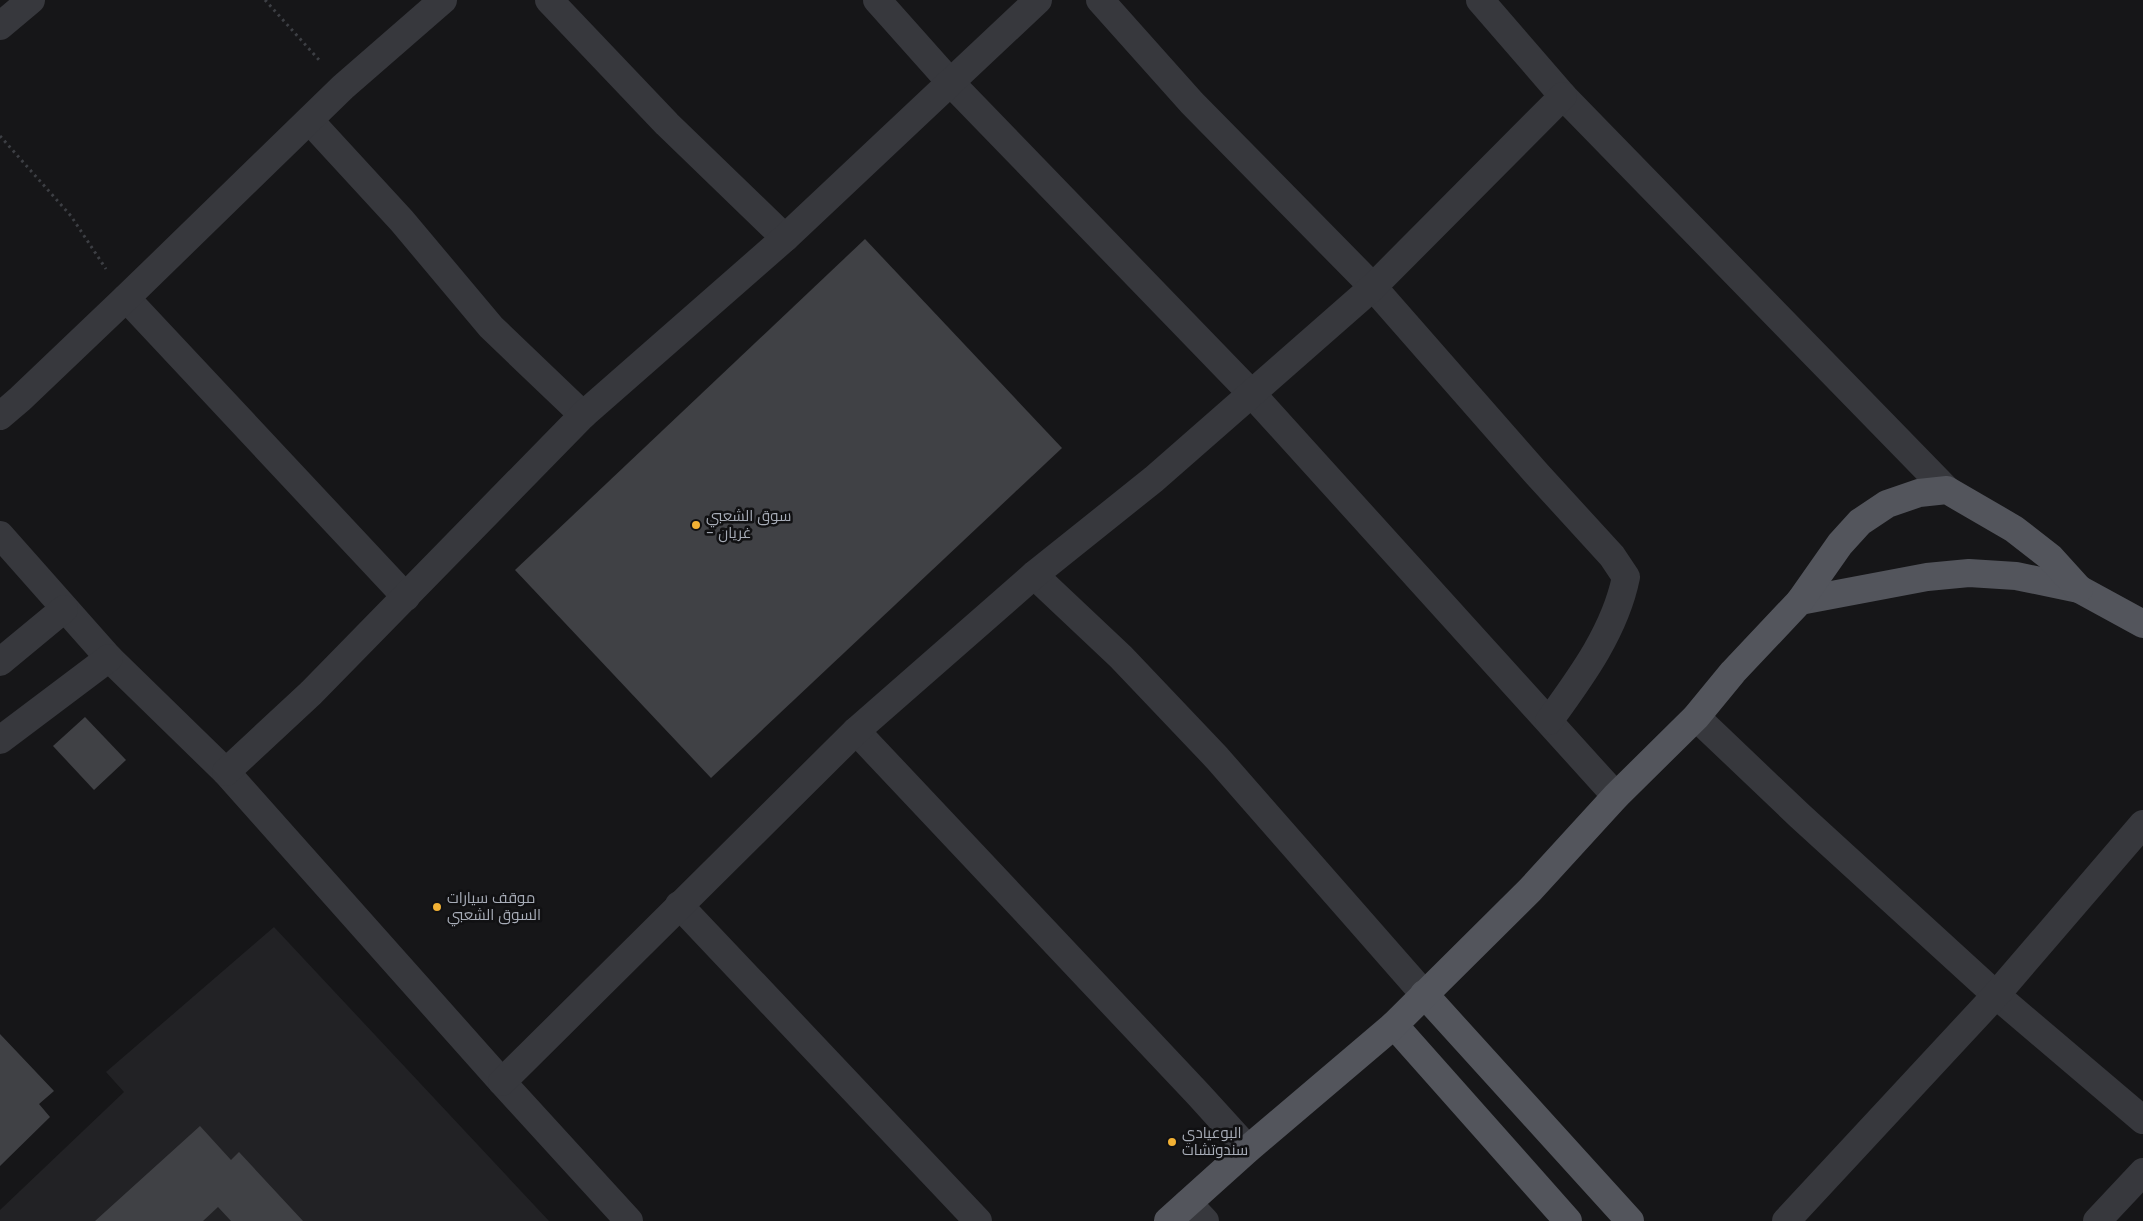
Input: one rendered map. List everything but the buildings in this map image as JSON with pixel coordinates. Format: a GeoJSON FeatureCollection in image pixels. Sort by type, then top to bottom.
{"type":"FeatureCollection","features":[{"type":"Feature","properties":{"kind":"main road"},"geometry":{"type":"LineString","coordinates":[[1168,1221],[1196,1212],[1248,1149],[1394,1025],[1530,890],[1616,796],[1696,717],[1733,672],[1800,601],[1840,544],[1860,522],[1887,504],[1919,493],[1947,490],[2014,529],[2050,557],[2079,589]]}},
{"type":"Feature","properties":{"kind":"main road"},"geometry":{"type":"LineString","coordinates":[[1800,601],[1927,577],[1969,574],[2016,576],[2079,589],[2143,624]]}},
{"type":"Feature","properties":{"kind":"main road"},"geometry":{"type":"LineString","coordinates":[[1424,994],[1630,1221]]}},
{"type":"Feature","properties":{"kind":"main road"},"geometry":{"type":"LineString","coordinates":[[1394,1025],[1568,1221]]}},
{"type":"Feature","properties":{"kind":"street"},"geometry":{"type":"LineString","coordinates":[[0,26],[31,0]]}},
{"type":"Feature","properties":{"kind":"street"},"geometry":{"type":"LineString","coordinates":[[0,416],[20,400],[343,87],[443,0]]}},
{"type":"Feature","properties":{"kind":"street"},"geometry":{"type":"LineString","coordinates":[[549,0],[667,124],[785,238]]}},
{"type":"Feature","properties":{"kind":"street"},"geometry":{"type":"LineString","coordinates":[[877,0],[951,83],[1251,393],[1616,796]]}},
{"type":"Feature","properties":{"kind":"street"},"geometry":{"type":"LineString","coordinates":[[226,772],[311,693],[583,415],[785,238],[1038,0]]}},
{"type":"Feature","properties":{"kind":"street"},"geometry":{"type":"LineString","coordinates":[[1100,0],[1192,103],[1373,287],[1537,474],[1612,556],[1626,577],[1622,597],[1600,647],[1549,721]]}},
{"type":"Feature","properties":{"kind":"street"},"geometry":{"type":"LineString","coordinates":[[1480,0],[1563,96],[1947,490]]}},
{"type":"Feature","properties":{"kind":"street"},"geometry":{"type":"LineString","coordinates":[[502,1082],[856,731],[1034,575],[1154,479],[1373,287],[1563,96]]}},
{"type":"Feature","properties":{"kind":"street"},"geometry":{"type":"LineString","coordinates":[[310,121],[402,221],[491,327],[583,415]]}},
{"type":"Feature","properties":{"kind":"street"},"geometry":{"type":"LineString","coordinates":[[126,298],[406,597]]}},
{"type":"Feature","properties":{"kind":"street"},"geometry":{"type":"LineString","coordinates":[[0,536],[110,658],[226,772],[502,1082],[629,1221]]}},
{"type":"Feature","properties":{"kind":"street"},"geometry":{"type":"LineString","coordinates":[[1034,575],[1121,657],[1217,758],[1424,994]]}},
{"type":"Feature","properties":{"kind":"street"},"geometry":{"type":"LineString","coordinates":[[0,662],[64,609]]}},
{"type":"Feature","properties":{"kind":"street"},"geometry":{"type":"LineString","coordinates":[[0,740],[110,658]]}},
{"type":"Feature","properties":{"kind":"street"},"geometry":{"type":"LineString","coordinates":[[1696,717],[1800,816],[1996,995],[2143,1120]]}},
{"type":"Feature","properties":{"kind":"street"},"geometry":{"type":"LineString","coordinates":[[856,731],[1186,1080],[1248,1149]]}},
{"type":"Feature","properties":{"kind":"street"},"geometry":{"type":"LineString","coordinates":[[1786,1221],[1996,995],[2143,824]]}},
{"type":"Feature","properties":{"kind":"street"},"geometry":{"type":"LineString","coordinates":[[679,905],[978,1221]]}},
{"type":"Feature","properties":{"kind":"street"},"geometry":{"type":"LineString","coordinates":[[2097,1221],[2143,1172]]}},
{"type":"Feature","properties":{"kind":"path"},"geometry":{"type":"LineString","coordinates":[[265,0],[343,87]]}},
{"type":"Feature","properties":{"kind":"path"},"geometry":{"type":"LineString","coordinates":[[0,136],[71,216],[126,298]]}},
{"type":"Feature","properties":{"kind":"shaded area"},"geometry":{"type":"Polygon","coordinates":[[[274,927],[549,1221],[0,1221],[0,1210],[124,1092],[106,1072],[274,927]]]}},
{"type":"Feature","properties":{"kind":"place","name":"سوق الشعبي - غريان"},"geometry":{"type":"Point","coordinates":[696,525]}},
{"type":"Feature","properties":{"kind":"place","name":"موقف سيارات السوق الشعبي"},"geometry":{"type":"Point","coordinates":[437,907]}},
{"type":"Feature","properties":{"kind":"place","name":"البوعيادي سندوتشات"},"geometry":{"type":"Point","coordinates":[1172,1142]}}]}
